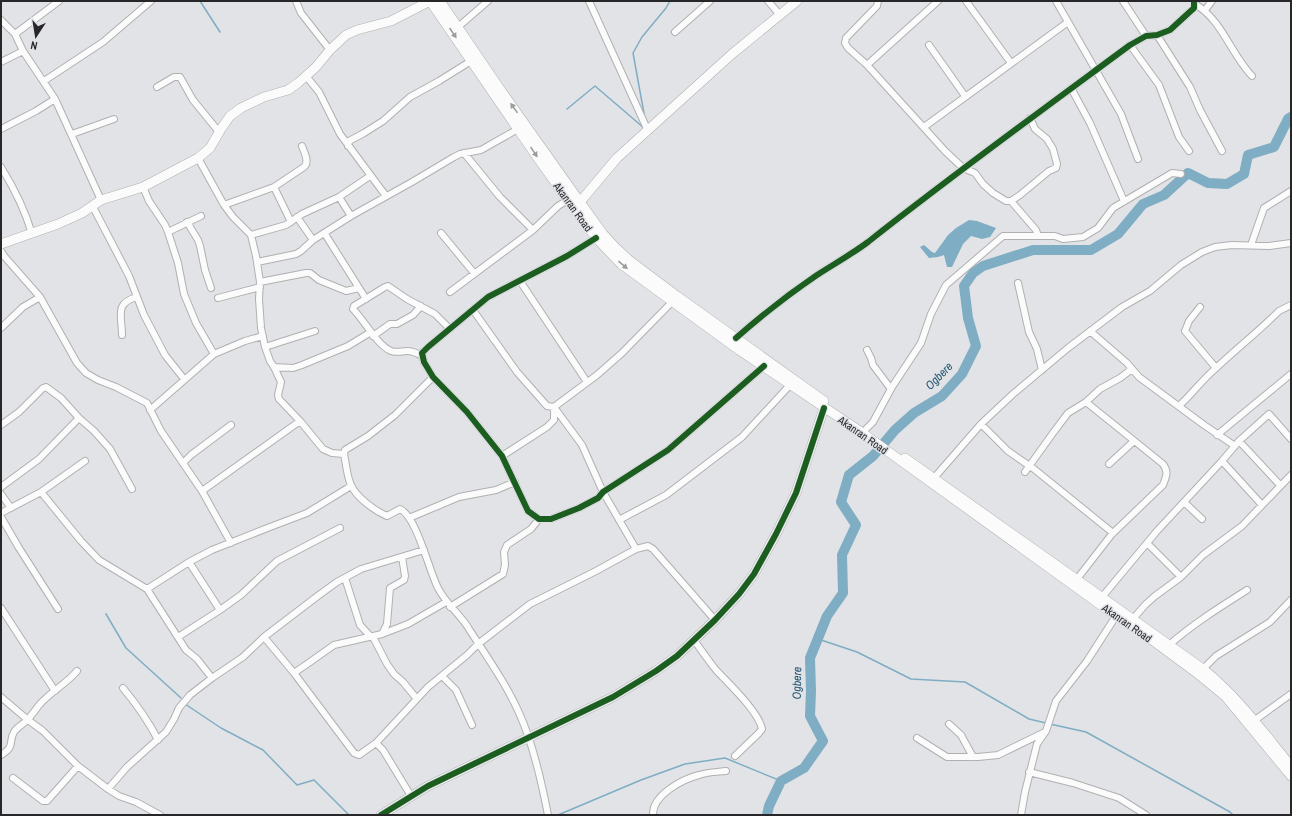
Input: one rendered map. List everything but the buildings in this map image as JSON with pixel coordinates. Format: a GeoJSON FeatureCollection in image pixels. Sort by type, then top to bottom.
{"type":"FeatureCollection","features":[{"type":"Feature","properties":{"kind":"main road"},"geometry":{"type":"LineString","coordinates":[[1,244],[58,224],[82,213],[101,200],[143,187],[198,158],[210,148],[230,116],[241,108],[264,97],[288,90],[316,67],[330,50],[346,35],[357,30],[391,21],[430,1]]}},
{"type":"Feature","properties":{"kind":"main road","name":"Akanran Road"},"geometry":{"type":"LineString","coordinates":[[430,1],[518,129],[562,184],[580,202],[603,234],[629,260],[736,338],[866,429],[879,443]]}},
{"type":"Feature","properties":{"kind":"main road","name":"Akanran Road"},"geometry":{"type":"LineString","coordinates":[[440,1],[562,184],[568,200],[596,238],[621,264],[672,302],[790,385],[879,443],[994,524],[1102,596],[1203,669],[1230,692],[1255,720],[1291,776]]}},
{"type":"Feature","properties":{"kind":"main road"},"geometry":{"type":"LineString","coordinates":[[580,202],[617,158],[732,54],[797,1]]}},
{"type":"Feature","properties":{"kind":"main road"},"geometry":{"type":"LineString","coordinates":[[384,814],[411,796],[466,767],[613,697],[656,671],[677,656],[715,620],[739,594],[754,574],[776,534],[796,492],[824,408]]}},
{"type":"Feature","properties":{"kind":"main road","name":"Akanran Road"},"geometry":{"type":"LineString","coordinates":[[888,450],[934,478],[1116,616],[1133,626],[1198,674],[1225,696],[1282,760],[1291,766]]}},
{"type":"Feature","properties":{"kind":"street"},"geometry":{"type":"LineString","coordinates":[[14,34],[59,1]]}},
{"type":"Feature","properties":{"kind":"street"},"geometry":{"type":"LineString","coordinates":[[44,82],[103,42],[151,1]]}},
{"type":"Feature","properties":{"kind":"street"},"geometry":{"type":"LineString","coordinates":[[296,1],[301,13],[330,50]]}},
{"type":"Feature","properties":{"kind":"street"},"geometry":{"type":"LineString","coordinates":[[458,27],[488,1]]}},
{"type":"Feature","properties":{"kind":"street"},"geometry":{"type":"LineString","coordinates":[[589,1],[648,131]]}},
{"type":"Feature","properties":{"kind":"street"},"geometry":{"type":"LineString","coordinates":[[674,32],[710,1]]}},
{"type":"Feature","properties":{"kind":"street"},"geometry":{"type":"LineString","coordinates":[[768,1],[780,15]]}},
{"type":"Feature","properties":{"kind":"street"},"geometry":{"type":"LineString","coordinates":[[878,1],[877,6],[846,38],[845,43],[848,48],[867,65],[945,151],[963,168],[975,173],[983,184],[993,193],[1006,201],[1011,201],[1049,171],[1056,168],[1057,164],[1053,149],[1047,140],[1035,129],[1030,118]]}},
{"type":"Feature","properties":{"kind":"street"},"geometry":{"type":"LineString","coordinates":[[867,65],[938,1]]}},
{"type":"Feature","properties":{"kind":"street"},"geometry":{"type":"LineString","coordinates":[[966,1],[1010,63]]}},
{"type":"Feature","properties":{"kind":"street"},"geometry":{"type":"LineString","coordinates":[[1056,1],[1122,114],[1138,159]]}},
{"type":"Feature","properties":{"kind":"street"},"geometry":{"type":"LineString","coordinates":[[1123,1],[1146,36]]}},
{"type":"Feature","properties":{"kind":"street"},"geometry":{"type":"LineString","coordinates":[[1204,10],[1212,1]]}},
{"type":"Feature","properties":{"kind":"street"},"geometry":{"type":"LineString","coordinates":[[1194,2],[1218,25],[1244,68],[1252,76]]}},
{"type":"Feature","properties":{"kind":"street"},"geometry":{"type":"LineString","coordinates":[[736,338],[758,319],[810,280],[867,243],[963,168],[1130,45],[1146,36],[1170,30],[1194,8],[1194,2]]}},
{"type":"Feature","properties":{"kind":"street"},"geometry":{"type":"LineString","coordinates":[[1,20],[14,34],[23,51],[55,99],[101,200]]}},
{"type":"Feature","properties":{"kind":"street"},"geometry":{"type":"LineString","coordinates":[[924,127],[1068,22]]}},
{"type":"Feature","properties":{"kind":"street"},"geometry":{"type":"LineString","coordinates":[[1157,34],[1190,87],[1200,110],[1222,151]]}},
{"type":"Feature","properties":{"kind":"street"},"geometry":{"type":"LineString","coordinates":[[929,45],[965,96]]}},
{"type":"Feature","properties":{"kind":"street"},"geometry":{"type":"LineString","coordinates":[[1130,45],[1159,85],[1179,136],[1189,151]]}},
{"type":"Feature","properties":{"kind":"street"},"geometry":{"type":"LineString","coordinates":[[1,62],[23,51]]}},
{"type":"Feature","properties":{"kind":"street"},"geometry":{"type":"LineString","coordinates":[[348,146],[349,141],[383,121],[410,97],[439,82],[471,61]]}},
{"type":"Feature","properties":{"kind":"street"},"geometry":{"type":"LineString","coordinates":[[306,76],[319,92],[340,134],[386,196]]}},
{"type":"Feature","properties":{"kind":"street"},"geometry":{"type":"LineString","coordinates":[[157,87],[174,77],[180,77],[193,100],[219,132]]}},
{"type":"Feature","properties":{"kind":"street"},"geometry":{"type":"LineString","coordinates":[[1071,88],[1090,123],[1124,201]]}},
{"type":"Feature","properties":{"kind":"street"},"geometry":{"type":"LineString","coordinates":[[1,129],[36,111],[55,99]]}},
{"type":"Feature","properties":{"kind":"street"},"geometry":{"type":"LineString","coordinates":[[72,134],[114,119]]}},
{"type":"Feature","properties":{"kind":"street"},"geometry":{"type":"LineString","coordinates":[[258,262],[296,254],[307,247],[313,240],[325,234],[351,216],[454,157],[464,153],[481,150],[518,129]]}},
{"type":"Feature","properties":{"kind":"street"},"geometry":{"type":"LineString","coordinates":[[224,205],[274,187],[306,165],[307,162],[302,146]]}},
{"type":"Feature","properties":{"kind":"street"},"geometry":{"type":"LineString","coordinates":[[464,153],[500,197],[533,230]]}},
{"type":"Feature","properties":{"kind":"street"},"geometry":{"type":"LineString","coordinates":[[198,158],[224,205],[233,217],[251,235],[258,262],[260,285],[258,299],[259,315],[265,347],[270,362],[281,382],[278,395],[279,399],[300,421],[323,449],[332,453],[344,454]]}},
{"type":"Feature","properties":{"kind":"street"},"geometry":{"type":"LineString","coordinates":[[1,167],[16,193],[28,219],[32,234]]}},
{"type":"Feature","properties":{"kind":"street"},"geometry":{"type":"LineString","coordinates":[[866,429],[873,422],[891,389],[921,343],[931,314],[946,285],[1003,236],[1055,236],[1063,239],[1084,237],[1098,228],[1113,208],[1172,173],[1181,174]]}},
{"type":"Feature","properties":{"kind":"street"},"geometry":{"type":"LineString","coordinates":[[251,235],[283,227],[297,217],[339,197],[370,176]]}},
{"type":"Feature","properties":{"kind":"street"},"geometry":{"type":"LineString","coordinates":[[143,187],[149,201],[168,232],[178,264],[184,294],[196,323],[214,354]]}},
{"type":"Feature","properties":{"kind":"street"},"geometry":{"type":"LineString","coordinates":[[274,187],[292,222]]}},
{"type":"Feature","properties":{"kind":"street"},"geometry":{"type":"LineString","coordinates":[[1250,245],[1264,208],[1291,192]]}},
{"type":"Feature","properties":{"kind":"street"},"geometry":{"type":"LineString","coordinates":[[339,197],[351,216]]}},
{"type":"Feature","properties":{"kind":"street"},"geometry":{"type":"LineString","coordinates":[[450,292],[533,230],[558,206],[568,200]]}},
{"type":"Feature","properties":{"kind":"street"},"geometry":{"type":"LineString","coordinates":[[1011,201],[1036,230],[1038,236]]}},
{"type":"Feature","properties":{"kind":"street"},"geometry":{"type":"LineString","coordinates":[[92,205],[129,276],[144,316],[165,355],[184,379]]}},
{"type":"Feature","properties":{"kind":"street"},"geometry":{"type":"LineString","coordinates":[[168,232],[201,216]]}},
{"type":"Feature","properties":{"kind":"street"},"geometry":{"type":"LineString","coordinates":[[297,217],[313,240]]}},
{"type":"Feature","properties":{"kind":"street"},"geometry":{"type":"LineString","coordinates":[[187,222],[198,240],[211,288]]}},
{"type":"Feature","properties":{"kind":"street"},"geometry":{"type":"LineString","coordinates":[[441,233],[474,273]]}},
{"type":"Feature","properties":{"kind":"street"},"geometry":{"type":"LineString","coordinates":[[325,234],[366,299]]}},
{"type":"Feature","properties":{"kind":"street"},"geometry":{"type":"LineString","coordinates":[[596,238],[567,256],[488,297],[422,353],[424,362],[433,377],[467,412],[502,456],[528,511],[539,519],[551,519],[598,498],[603,492],[668,450],[764,366]]}},
{"type":"Feature","properties":{"kind":"street"},"geometry":{"type":"LineString","coordinates":[[934,478],[981,424],[1004,402],[1090,331],[1122,307],[1150,291],[1180,264],[1215,247],[1232,245],[1269,246],[1291,243]]}},
{"type":"Feature","properties":{"kind":"street"},"geometry":{"type":"LineString","coordinates":[[1,251],[40,297],[77,363],[86,373],[147,403],[161,431],[202,491],[231,543]]}},
{"type":"Feature","properties":{"kind":"street"},"geometry":{"type":"LineString","coordinates":[[218,298],[306,273],[310,273],[319,280],[346,291],[359,288]]}},
{"type":"Feature","properties":{"kind":"street"},"geometry":{"type":"LineString","coordinates":[[520,281],[587,382]]}},
{"type":"Feature","properties":{"kind":"street"},"geometry":{"type":"LineString","coordinates":[[1018,283],[1029,332],[1037,350],[1042,370]]}},
{"type":"Feature","properties":{"kind":"street"},"geometry":{"type":"LineString","coordinates":[[422,356],[408,350],[393,352],[372,334],[367,325],[353,309],[354,306],[388,286],[407,299],[435,314],[450,329]]}},
{"type":"Feature","properties":{"kind":"street"},"geometry":{"type":"LineString","coordinates":[[1,328],[23,307],[40,297]]}},
{"type":"Feature","properties":{"kind":"street"},"geometry":{"type":"LineString","coordinates":[[122,335],[121,308],[123,303],[129,299],[137,297]]}},
{"type":"Feature","properties":{"kind":"street"},"geometry":{"type":"LineString","coordinates":[[473,310],[517,372],[547,406],[554,407],[622,353],[672,302]]}},
{"type":"Feature","properties":{"kind":"street"},"geometry":{"type":"LineString","coordinates":[[1179,406],[1216,368],[1279,312],[1291,305]]}},
{"type":"Feature","properties":{"kind":"street"},"geometry":{"type":"LineString","coordinates":[[274,367],[293,368],[348,346],[390,324],[397,324],[413,316],[421,306]]}},
{"type":"Feature","properties":{"kind":"street"},"geometry":{"type":"LineString","coordinates":[[1200,307],[1189,321],[1185,331],[1216,368]]}},
{"type":"Feature","properties":{"kind":"street"},"geometry":{"type":"LineString","coordinates":[[265,347],[315,331]]}},
{"type":"Feature","properties":{"kind":"street"},"geometry":{"type":"LineString","coordinates":[[1090,331],[1139,377],[1217,435],[1237,444],[1280,485]]}},
{"type":"Feature","properties":{"kind":"street"},"geometry":{"type":"LineString","coordinates":[[150,410],[214,354],[245,341],[263,336]]}},
{"type":"Feature","properties":{"kind":"street"},"geometry":{"type":"LineString","coordinates":[[867,350],[873,366],[891,389]]}},
{"type":"Feature","properties":{"kind":"street"},"geometry":{"type":"LineString","coordinates":[[1025,472],[1068,413],[1086,402],[1100,389],[1120,378],[1132,369]]}},
{"type":"Feature","properties":{"kind":"street"},"geometry":{"type":"LineString","coordinates":[[1217,435],[1291,374]]}},
{"type":"Feature","properties":{"kind":"street"},"geometry":{"type":"LineString","coordinates":[[433,377],[395,415],[368,436],[345,450],[344,454],[351,486],[372,508],[382,514],[387,516],[400,509],[409,518],[424,550],[437,588],[448,604],[468,627],[506,686],[521,716],[543,787],[548,815]]}},
{"type":"Feature","properties":{"kind":"street"},"geometry":{"type":"LineString","coordinates":[[1280,383],[1285,388]]}},
{"type":"Feature","properties":{"kind":"street"},"geometry":{"type":"LineString","coordinates":[[618,520],[666,495],[742,437],[790,385]]}},
{"type":"Feature","properties":{"kind":"street"},"geometry":{"type":"LineString","coordinates":[[1,425],[19,412],[43,388],[46,387],[61,398],[110,449],[132,489]]}},
{"type":"Feature","properties":{"kind":"street"},"geometry":{"type":"LineString","coordinates":[[1077,579],[1113,533],[1163,485],[1167,475],[1167,469],[1163,464],[1086,402]]}},
{"type":"Feature","properties":{"kind":"street"},"geometry":{"type":"LineString","coordinates":[[502,456],[547,427],[554,420],[554,407]]}},
{"type":"Feature","properties":{"kind":"street"},"geometry":{"type":"LineString","coordinates":[[554,407],[582,445],[603,492],[636,549]]}},
{"type":"Feature","properties":{"kind":"street"},"geometry":{"type":"LineString","coordinates":[[1102,596],[1184,502],[1237,444],[1268,414],[1291,439]]}},
{"type":"Feature","properties":{"kind":"street"},"geometry":{"type":"LineString","coordinates":[[1,487],[39,459],[79,418]]}},
{"type":"Feature","properties":{"kind":"street"},"geometry":{"type":"LineString","coordinates":[[202,491],[300,421]]}},
{"type":"Feature","properties":{"kind":"street"},"geometry":{"type":"LineString","coordinates":[[981,424],[1008,451],[1029,465],[1113,533]]}},
{"type":"Feature","properties":{"kind":"street"},"geometry":{"type":"LineString","coordinates":[[183,463],[191,455],[231,425]]}},
{"type":"Feature","properties":{"kind":"street"},"geometry":{"type":"LineString","coordinates":[[1109,464],[1134,441]]}},
{"type":"Feature","properties":{"kind":"street"},"geometry":{"type":"LineString","coordinates":[[1,513],[41,492],[85,461]]}},
{"type":"Feature","properties":{"kind":"street"},"geometry":{"type":"LineString","coordinates":[[1222,461],[1262,505]]}},
{"type":"Feature","properties":{"kind":"street"},"geometry":{"type":"LineString","coordinates":[[1134,619],[1145,605],[1155,596],[1181,577],[1203,555],[1242,526],[1291,475]]}},
{"type":"Feature","properties":{"kind":"street"},"geometry":{"type":"LineString","coordinates":[[409,518],[459,497],[496,490],[515,482]]}},
{"type":"Feature","properties":{"kind":"street"},"geometry":{"type":"LineString","coordinates":[[147,589],[189,562],[212,550],[307,513],[351,486]]}},
{"type":"Feature","properties":{"kind":"street"},"geometry":{"type":"LineString","coordinates":[[41,492],[81,541],[99,560],[147,589],[186,650],[197,659],[212,678]]}},
{"type":"Feature","properties":{"kind":"street"},"geometry":{"type":"LineString","coordinates":[[1,494],[11,508]]}},
{"type":"Feature","properties":{"kind":"street"},"geometry":{"type":"LineString","coordinates":[[1184,502],[1202,519]]}},
{"type":"Feature","properties":{"kind":"street"},"geometry":{"type":"LineString","coordinates":[[1,517],[58,609]]}},
{"type":"Feature","properties":{"kind":"street"},"geometry":{"type":"LineString","coordinates":[[294,673],[334,645],[372,637],[408,624],[503,574],[505,566],[504,552],[507,546],[531,529],[539,519]]}},
{"type":"Feature","properties":{"kind":"street"},"geometry":{"type":"LineString","coordinates":[[178,637],[220,610],[240,595],[277,561],[340,528]]}},
{"type":"Feature","properties":{"kind":"street"},"geometry":{"type":"LineString","coordinates":[[1147,543],[1181,577]]}},
{"type":"Feature","properties":{"kind":"street"},"geometry":{"type":"LineString","coordinates":[[264,638],[294,673],[357,755],[363,754],[376,743],[417,699],[478,644],[530,604],[596,572],[636,549],[648,546],[653,549],[715,620]]}},
{"type":"Feature","properties":{"kind":"street"},"geometry":{"type":"LineString","coordinates":[[108,789],[127,767],[166,732],[179,708],[185,701],[212,678],[243,657],[264,638],[325,591],[361,569],[402,558],[424,550]]}},
{"type":"Feature","properties":{"kind":"street"},"geometry":{"type":"LineString","coordinates":[[382,634],[387,624],[390,588],[404,580],[405,576],[402,558]]}},
{"type":"Feature","properties":{"kind":"street"},"geometry":{"type":"LineString","coordinates":[[189,562],[220,610]]}},
{"type":"Feature","properties":{"kind":"street"},"geometry":{"type":"LineString","coordinates":[[345,578],[360,625],[372,637],[394,674],[404,682],[417,699]]}},
{"type":"Feature","properties":{"kind":"street"},"geometry":{"type":"LineString","coordinates":[[1169,645],[1220,607],[1247,590]]}},
{"type":"Feature","properties":{"kind":"street"},"geometry":{"type":"LineString","coordinates":[[1203,669],[1216,656],[1277,617],[1291,600]]}},
{"type":"Feature","properties":{"kind":"street"},"geometry":{"type":"LineString","coordinates":[[1,608],[55,692]]}},
{"type":"Feature","properties":{"kind":"street"},"geometry":{"type":"LineString","coordinates":[[1022,815],[1037,744],[1048,726],[1056,701],[1087,661],[1116,616]]}},
{"type":"Feature","properties":{"kind":"street"},"geometry":{"type":"LineString","coordinates":[[361,639],[364,630]]}},
{"type":"Feature","properties":{"kind":"street"},"geometry":{"type":"LineString","coordinates":[[694,640],[716,669],[754,712],[761,725],[762,729],[759,734],[735,756]]}},
{"type":"Feature","properties":{"kind":"street"},"geometry":{"type":"LineString","coordinates":[[1,755],[7,752],[11,745],[13,734],[28,720],[44,700],[68,681],[77,671]]}},
{"type":"Feature","properties":{"kind":"street"},"geometry":{"type":"LineString","coordinates":[[442,676],[456,690],[472,725]]}},
{"type":"Feature","properties":{"kind":"street"},"geometry":{"type":"LineString","coordinates":[[122,688],[140,709],[158,740]]}},
{"type":"Feature","properties":{"kind":"street"},"geometry":{"type":"LineString","coordinates":[[1255,720],[1291,694]]}},
{"type":"Feature","properties":{"kind":"street"},"geometry":{"type":"LineString","coordinates":[[1,697],[28,720],[43,730],[78,766],[108,789],[119,796],[136,802],[160,815]]}},
{"type":"Feature","properties":{"kind":"street"},"geometry":{"type":"LineString","coordinates":[[949,724],[961,735],[973,757]]}},
{"type":"Feature","properties":{"kind":"street"},"geometry":{"type":"LineString","coordinates":[[917,738],[947,757],[998,755],[1048,726]]}},
{"type":"Feature","properties":{"kind":"street"},"geometry":{"type":"LineString","coordinates":[[376,743],[383,750],[411,796]]}},
{"type":"Feature","properties":{"kind":"street"},"geometry":{"type":"LineString","coordinates":[[13,778],[43,801],[47,801],[78,766]]}},
{"type":"Feature","properties":{"kind":"street"},"geometry":{"type":"LineString","coordinates":[[653,815],[652,811],[658,799],[682,781],[700,774],[726,771]]}},
{"type":"Feature","properties":{"kind":"street"},"geometry":{"type":"LineString","coordinates":[[1030,772],[1078,784],[1119,798],[1146,815]]}},
{"type":"Feature","properties":{"kind":"water"},"geometry":{"type":"Polygon","coordinates":[[[969,220],[977,221],[996,228],[990,237],[982,239],[971,236],[963,244],[952,267],[947,267],[944,255],[929,258],[920,247],[924,245],[935,253],[948,235],[969,220]]]}},
{"type":"Feature","properties":{"kind":"waterway"},"geometry":{"type":"LineString","coordinates":[[200,1],[220,32]]}},
{"type":"Feature","properties":{"kind":"waterway"},"geometry":{"type":"LineString","coordinates":[[645,119],[633,53],[642,37],[670,1]]}},
{"type":"Feature","properties":{"kind":"waterway"},"geometry":{"type":"LineString","coordinates":[[567,109],[595,86],[644,128]]}},
{"type":"Feature","properties":{"kind":"waterway","name":"Ogbere"},"geometry":{"type":"LineString","coordinates":[[767,815],[769,806],[781,781],[804,768],[823,741],[810,716],[810,658],[827,616],[843,593],[842,555],[856,525],[841,502],[849,475],[873,456],[895,430],[914,413],[942,396],[962,374],[976,346],[968,318],[964,286],[973,273],[983,266],[1033,250],[1091,250],[1118,234],[1143,204],[1164,195],[1188,173],[1208,183],[1227,184],[1244,174],[1248,155],[1274,147],[1288,119],[1291,117]]}},
{"type":"Feature","properties":{"kind":"waterway"},"geometry":{"type":"LineString","coordinates":[[106,614],[126,648],[181,698]]}},
{"type":"Feature","properties":{"kind":"waterway"},"geometry":{"type":"LineString","coordinates":[[818,639],[857,652],[911,679],[965,682],[1029,719],[1046,723]]}},
{"type":"Feature","properties":{"kind":"waterway"},"geometry":{"type":"LineString","coordinates":[[185,704],[221,728],[263,750],[297,785],[314,780],[349,815]]}},
{"type":"Feature","properties":{"kind":"waterway"},"geometry":{"type":"LineString","coordinates":[[1050,724],[1086,732],[1233,815]]}},
{"type":"Feature","properties":{"kind":"waterway"},"geometry":{"type":"LineString","coordinates":[[558,815],[641,780],[685,764],[725,758],[781,781]]}},
{"type":"Feature","properties":{"kind":"cycle path"},"geometry":{"type":"LineString","coordinates":[[736,338],[786,297],[868,242],[965,167],[1130,45],[1146,36],[1157,35],[1170,30],[1194,8],[1194,1]]}},
{"type":"Feature","properties":{"kind":"cycle path"},"geometry":{"type":"LineString","coordinates":[[596,238],[567,256],[488,297],[422,353],[424,362],[433,377],[467,412],[502,456],[528,511],[539,519],[551,519],[579,508],[598,498],[603,492],[668,450],[764,366]]}},
{"type":"Feature","properties":{"kind":"cycle path"},"geometry":{"type":"LineString","coordinates":[[381,815],[428,786],[613,697],[656,671],[677,656],[715,620],[739,594],[754,574],[796,493],[824,408]]}}]}
